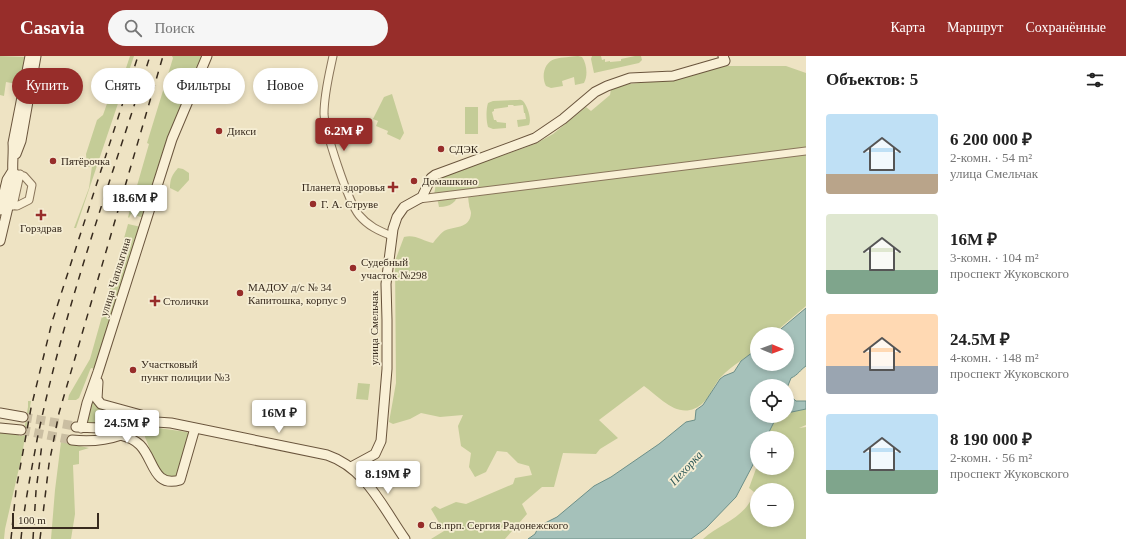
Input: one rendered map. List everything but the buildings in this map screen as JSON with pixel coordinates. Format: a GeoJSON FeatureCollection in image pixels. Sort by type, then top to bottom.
{"type":"FeatureCollection","features":[{"type":"Feature","properties":{"kind":"street"},"geometry":{"type":"LineString","coordinates":[[0,241],[11,205],[16,173],[13,143],[30,56]]}},
{"type":"Feature","properties":{"kind":"street"},"geometry":{"type":"LineString","coordinates":[[14,157],[21,141],[36,56]]}},
{"type":"Feature","properties":{"kind":"street","name":"улица Чаплыгина"},"geometry":{"type":"LineString","coordinates":[[171,423],[142,421],[105,427],[78,427],[98,372],[172,139],[207,56]]}},
{"type":"Feature","properties":{"kind":"street"},"geometry":{"type":"LineString","coordinates":[[333,56],[325,96],[324,116],[334,151],[355,210],[371,226],[392,236]]}},
{"type":"Feature","properties":{"kind":"street"},"geometry":{"type":"LineString","coordinates":[[419,199],[431,178],[435,175],[535,138],[563,119],[595,92],[607,86],[630,78],[660,78],[680,75],[725,61],[723,56]]}},
{"type":"Feature","properties":{"kind":"street"},"geometry":{"type":"LineString","coordinates":[[419,199],[806,151]]}},
{"type":"Feature","properties":{"kind":"street"},"geometry":{"type":"LineString","coordinates":[[11,205],[16,206],[29,200],[31,193],[32,185],[30,181],[16,173]]}},
{"type":"Feature","properties":{"kind":"street"},"geometry":{"type":"LineString","coordinates":[[0,210],[7,180],[16,173]]}},
{"type":"Feature","properties":{"kind":"street","name":"улица Смельчак"},"geometry":{"type":"LineString","coordinates":[[351,467],[375,454],[381,441],[387,369],[386,284],[392,236],[395,223],[402,210],[407,205],[419,199]]}},
{"type":"Feature","properties":{"kind":"street","name":"улица Чаплыгина"},"geometry":{"type":"LineString","coordinates":[[98,372],[97,399],[101,404],[171,423]]}},
{"type":"Feature","properties":{"kind":"street"},"geometry":{"type":"LineString","coordinates":[[0,413],[23,417]]}},
{"type":"Feature","properties":{"kind":"street"},"geometry":{"type":"LineString","coordinates":[[171,423],[328,455],[343,461],[367,483],[405,539]]}},
{"type":"Feature","properties":{"kind":"street"},"geometry":{"type":"LineString","coordinates":[[72,440],[91,441],[120,435],[148,425],[183,425]]}},
{"type":"Feature","properties":{"kind":"street"},"geometry":{"type":"LineString","coordinates":[[0,428],[21,430]]}},
{"type":"Feature","properties":{"kind":"street"},"geometry":{"type":"LineString","coordinates":[[120,435],[132,439],[141,446],[159,476],[169,482],[180,480],[195,428]]}},
{"type":"Feature","properties":{"kind":"green space"},"geometry":{"type":"Polygon","coordinates":[[[0,56],[26,57],[24,68],[12,68],[12,83],[6,82],[4,96],[0,95],[0,56]]]}},
{"type":"Feature","properties":{"kind":"green space"},"geometry":{"type":"Polygon","coordinates":[[[130,56],[134,56],[130,68],[126,68],[130,56]]]}},
{"type":"Feature","properties":{"kind":"green space"},"geometry":{"type":"Polygon","coordinates":[[[172,56],[204,56],[200,68],[170,68],[173,58],[172,56]]]}},
{"type":"Feature","properties":{"kind":"green space"},"geometry":{"type":"Polygon","coordinates":[[[592,56],[601,56],[602,60],[605,59],[605,62],[621,61],[621,59],[635,56],[641,56],[642,60],[639,63],[594,73],[591,59],[592,56]]]}},
{"type":"Feature","properties":{"kind":"green space"},"geometry":{"type":"Polygon","coordinates":[[[582,57],[586,66],[586,77],[584,83],[575,85],[574,77],[562,81],[563,86],[551,88],[546,86],[544,82],[544,70],[548,63],[558,58],[582,57]]]}},
{"type":"Feature","properties":{"kind":"green space"},"geometry":{"type":"Polygon","coordinates":[[[719,66],[786,66],[806,73],[806,306],[781,327],[750,327],[750,354],[725,373],[704,402],[696,408],[679,410],[664,402],[644,386],[599,420],[618,438],[600,449],[596,454],[563,453],[554,487],[542,487],[522,504],[527,514],[505,539],[431,539],[444,531],[431,509],[435,506],[440,509],[456,502],[466,504],[513,484],[515,478],[532,475],[529,466],[518,463],[507,452],[497,451],[486,472],[475,477],[469,467],[471,453],[461,446],[458,426],[463,415],[440,417],[421,413],[410,419],[393,424],[389,422],[396,383],[395,261],[404,237],[415,237],[433,243],[444,231],[464,225],[470,218],[471,213],[466,192],[460,192],[457,199],[450,205],[439,207],[434,195],[436,183],[441,177],[535,144],[553,134],[586,107],[591,111],[610,95],[611,89],[629,84],[679,79],[719,66]]]}},
{"type":"Feature","properties":{"kind":"green space"},"geometry":{"type":"Polygon","coordinates":[[[163,91],[163,104],[186,104],[144,218],[131,214],[129,218],[128,217],[149,144],[147,143],[163,91]]]}},
{"type":"Feature","properties":{"kind":"green space"},"geometry":{"type":"Polygon","coordinates":[[[392,94],[404,133],[400,140],[387,134],[388,131],[376,126],[378,121],[373,119],[384,97],[392,94]]]}},
{"type":"Feature","properties":{"kind":"green space"},"geometry":{"type":"Polygon","coordinates":[[[520,100],[525,103],[529,112],[529,125],[518,127],[517,120],[526,119],[523,105],[508,105],[508,107],[494,109],[492,112],[494,120],[497,122],[506,123],[506,128],[493,129],[488,127],[486,115],[488,103],[493,101],[520,100]]]}},
{"type":"Feature","properties":{"kind":"green space"},"geometry":{"type":"Polygon","coordinates":[[[107,104],[118,104],[76,228],[74,228],[89,188],[92,166],[87,167],[86,154],[97,120],[103,115],[107,104]]]}},
{"type":"Feature","properties":{"kind":"green space"},"geometry":{"type":"Polygon","coordinates":[[[465,107],[478,107],[478,134],[465,134],[465,107]]]}},
{"type":"Feature","properties":{"kind":"green space"},"geometry":{"type":"Polygon","coordinates":[[[178,168],[189,173],[189,180],[178,192],[170,188],[170,182],[178,168]]]}},
{"type":"Feature","properties":{"kind":"green space"},"geometry":{"type":"Polygon","coordinates":[[[128,224],[141,227],[96,369],[91,368],[79,398],[76,400],[68,400],[69,395],[90,359],[128,224]]]}},
{"type":"Feature","properties":{"kind":"green space"},"geometry":{"type":"Polygon","coordinates":[[[95,383],[97,406],[101,409],[146,419],[88,425],[87,422],[95,383]]]}},
{"type":"Feature","properties":{"kind":"green space"},"geometry":{"type":"Polygon","coordinates":[[[358,383],[370,384],[368,400],[356,399],[358,383]]]}},
{"type":"Feature","properties":{"kind":"green space"},"geometry":{"type":"Polygon","coordinates":[[[28,401],[31,401],[22,455],[4,539],[0,539],[0,431],[18,433],[19,436],[23,436],[28,401]]]}},
{"type":"Feature","properties":{"kind":"green space"},"geometry":{"type":"Polygon","coordinates":[[[806,409],[806,425],[799,428],[806,427],[806,539],[703,539],[739,514],[750,501],[750,527],[794,527],[794,483],[751,483],[754,475],[794,475],[794,431],[769,431],[773,423],[794,423],[794,412],[806,409]]]}},
{"type":"Feature","properties":{"kind":"green space"},"geometry":{"type":"Polygon","coordinates":[[[151,427],[187,432],[190,435],[180,475],[174,480],[159,472],[145,437],[144,429],[151,427]]]}},
{"type":"Feature","properties":{"kind":"green space"},"geometry":{"type":"Polygon","coordinates":[[[61,442],[89,448],[79,451],[79,464],[73,465],[75,514],[71,539],[51,539],[55,490],[61,442]]]}},
{"type":"Feature","properties":{"kind":"water","name":"Пехорка"},"geometry":{"type":"Polygon","coordinates":[[[806,308],[806,366],[791,379],[750,379],[750,423],[774,423],[770,431],[750,431],[750,470],[736,497],[706,528],[691,539],[528,539],[535,534],[539,526],[557,517],[594,486],[611,477],[659,444],[686,422],[695,420],[696,410],[703,405],[720,379],[734,372],[741,361],[750,354],[750,371],[794,371],[794,327],[783,327],[806,308]]]}},
{"type":"Feature","properties":{"kind":"water"},"geometry":{"type":"Polygon","coordinates":[[[794,399],[796,401],[806,401],[806,409],[794,412],[794,399]]]}},
{"type":"Feature","properties":{"kind":"tunnel"},"geometry":{"type":"LineString","coordinates":[[23,417],[75,426]]}},
{"type":"Feature","properties":{"kind":"tunnel"},"geometry":{"type":"LineString","coordinates":[[21,430],[72,440]]}},
{"type":"Feature","properties":{"kind":"railway"},"geometry":{"type":"LineString","coordinates":[[11,539],[16,490],[31,408],[52,322],[138,56]]}},
{"type":"Feature","properties":{"kind":"railway"},"geometry":{"type":"LineString","coordinates":[[21,539],[37,440],[60,343],[89,246],[150,56]]}},
{"type":"Feature","properties":{"kind":"railway"},"geometry":{"type":"LineString","coordinates":[[40,539],[49,464],[59,413],[163,56]]}},
{"type":"Feature","properties":{"kind":"railway"},"geometry":{"type":"LineString","coordinates":[[33,539],[36,491],[42,444]]}},
{"type":"Feature","properties":{"kind":"place","name":"Дикси"},"geometry":{"type":"Point","coordinates":[219,131]}},
{"type":"Feature","properties":{"kind":"place","name":"СДЭК"},"geometry":{"type":"Point","coordinates":[441,149]}},
{"type":"Feature","properties":{"kind":"place","name":"Пятёрочка"},"geometry":{"type":"Point","coordinates":[53,161]}},
{"type":"Feature","properties":{"kind":"place","name":"Домашкино"},"geometry":{"type":"Point","coordinates":[414,181]}},
{"type":"Feature","properties":{"kind":"place","name":"Планета здоровья"},"geometry":{"type":"Point","coordinates":[393,187]}},
{"type":"Feature","properties":{"kind":"place","name":"Г. А. Струве"},"geometry":{"type":"Point","coordinates":[313,204]}},
{"type":"Feature","properties":{"kind":"place","name":"Горздрав"},"geometry":{"type":"Point","coordinates":[41,215]}},
{"type":"Feature","properties":{"kind":"place","name":"Судебный участок №298"},"geometry":{"type":"Point","coordinates":[353,268]}},
{"type":"Feature","properties":{"kind":"place","name":"МАДОУ д/с № 34 Капитошка, корпус 9"},"geometry":{"type":"Point","coordinates":[240,293]}},
{"type":"Feature","properties":{"kind":"place","name":"Столички"},"geometry":{"type":"Point","coordinates":[155,301]}},
{"type":"Feature","properties":{"kind":"place","name":"Участковый пункт полиции №3"},"geometry":{"type":"Point","coordinates":[133,370]}},
{"type":"Feature","properties":{"kind":"place","name":"Св.прп. Сергия Радонежского"},"geometry":{"type":"Point","coordinates":[421,525]}}]}
